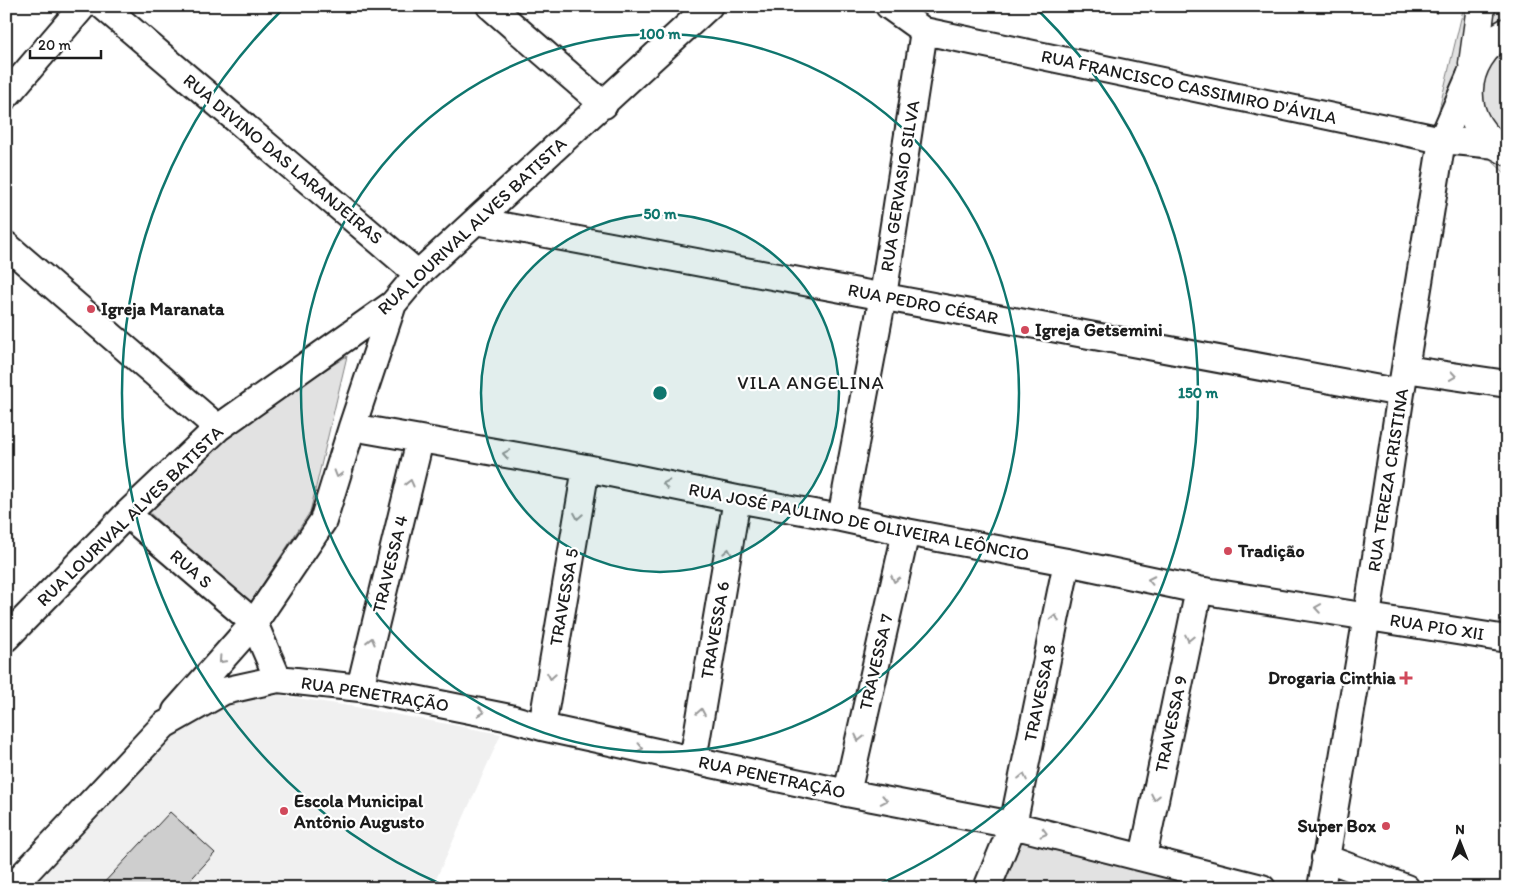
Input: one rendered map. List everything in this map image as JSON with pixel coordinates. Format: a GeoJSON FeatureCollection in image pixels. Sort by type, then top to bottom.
{"type":"FeatureCollection","features":[{"type":"Feature","properties":{"kind":"street"},"geometry":{"type":"LineString","coordinates":[[6,96],[83,6]]}},
{"type":"Feature","properties":{"kind":"street","name":"RUA DIVINO DAS LARANJEIRAS"},"geometry":{"type":"LineString","coordinates":[[103,6],[418,274]]}},
{"type":"Feature","properties":{"kind":"street"},"geometry":{"type":"LineString","coordinates":[[490,6],[604,105]]}},
{"type":"Feature","properties":{"kind":"street","name":"RUA LOURIVAL ALVES BATISTA"},"geometry":{"type":"LineString","coordinates":[[7,636],[127,514],[218,428],[393,304],[418,274],[710,6]]}},
{"type":"Feature","properties":{"kind":"street","name":"RUA FRANCISCO CASSIMIRO D'ÁVILA"},"geometry":{"type":"LineString","coordinates":[[889,6],[924,31],[1442,140],[1504,149]]}},
{"type":"Feature","properties":{"kind":"street"},"geometry":{"type":"LineString","coordinates":[[1481,6],[1468,96],[1473,115],[1482,132],[1504,149]]}},
{"type":"Feature","properties":{"kind":"street","name":"RUA GERVASIO SILVA"},"geometry":{"type":"LineString","coordinates":[[841,518],[883,296],[924,31]]}},
{"type":"Feature","properties":{"kind":"street"},"geometry":{"type":"LineString","coordinates":[[1471,72],[1484,49],[1492,41],[1507,32]]}},
{"type":"Feature","properties":{"kind":"street","name":"RUA TEREZA CRISTINA"},"geometry":{"type":"LineString","coordinates":[[1321,888],[1367,616],[1442,140],[1471,72]]}},
{"type":"Feature","properties":{"kind":"street","name":"RUA PEDRO CÉSAR"},"geometry":{"type":"LineString","coordinates":[[476,221],[883,296],[1403,381],[1507,384]]}},
{"type":"Feature","properties":{"kind":"street"},"geometry":{"type":"LineString","coordinates":[[6,245],[218,428]]}},
{"type":"Feature","properties":{"kind":"street"},"geometry":{"type":"LineString","coordinates":[[12,888],[164,725],[254,623],[323,521],[393,304]]}},
{"type":"Feature","properties":{"kind":"street","name":"RUA JOSÉ PAULINO DE OLIVEIRA LEÔNCIO"},"geometry":{"type":"LineString","coordinates":[[352,427],[586,468],[1067,562],[1199,590],[1367,616]]}},
{"type":"Feature","properties":{"kind":"street","name":"TRAVESSA 4"},"geometry":{"type":"LineString","coordinates":[[360,688],[420,440]]}},
{"type":"Feature","properties":{"kind":"street","name":"TRAVESSA 5"},"geometry":{"type":"LineString","coordinates":[[542,727],[586,468]]}},
{"type":"Feature","properties":{"kind":"street","name":"TRAVESSA 6"},"geometry":{"type":"LineString","coordinates":[[693,760],[737,499]]}},
{"type":"Feature","properties":{"kind":"street","name":"RUA S"},"geometry":{"type":"LineString","coordinates":[[127,514],[254,623]]}},
{"type":"Feature","properties":{"kind":"street","name":"TRAVESSA 7"},"geometry":{"type":"LineString","coordinates":[[847,793],[906,532]]}},
{"type":"Feature","properties":{"kind":"street","name":"TRAVESSA 8"},"geometry":{"type":"LineString","coordinates":[[987,888],[1013,825],[1067,562]]}},
{"type":"Feature","properties":{"kind":"street","name":"TRAVESSA 9"},"geometry":{"type":"LineString","coordinates":[[1143,857],[1199,590]]}},
{"type":"Feature","properties":{"kind":"street","name":"RUA PIO XII"},"geometry":{"type":"LineString","coordinates":[[1367,616],[1507,639]]}},
{"type":"Feature","properties":{"kind":"street"},"geometry":{"type":"LineString","coordinates":[[254,623],[278,679]]}},
{"type":"Feature","properties":{"kind":"street","name":"RUA PENETRAÇÃO"},"geometry":{"type":"LineString","coordinates":[[164,725],[224,692],[278,679],[360,688],[510,718],[542,727],[847,793],[1013,825],[1262,888]]}},
{"type":"Feature","properties":{"kind":"street"},"geometry":{"type":"LineString","coordinates":[[1325,858],[1406,888]]}},
{"type":"Feature","properties":{"kind":"shaded area"},"geometry":{"type":"Polygon","coordinates":[[[1464,6],[1507,6],[1507,175],[1492,161],[1430,147],[1464,6]]]}},
{"type":"Feature","properties":{"kind":"shaded area"},"geometry":{"type":"Polygon","coordinates":[[[347,356],[310,512],[248,606],[147,510],[221,437],[347,356]]]}},
{"type":"Feature","properties":{"kind":"shaded area","name":"Escola Municipal Antônio Augusto"},"geometry":{"type":"Polygon","coordinates":[[[277,695],[356,707],[501,734],[432,888],[32,888],[171,735],[227,703],[277,695]]]}},
{"type":"Feature","properties":{"kind":"shaded area"},"geometry":{"type":"Polygon","coordinates":[[[1017,838],[1224,888],[1000,888],[1017,838]]]}},
{"type":"Feature","properties":{"kind":"building"},"geometry":{"type":"Polygon","coordinates":[[[1401,6],[1438,6],[1437,13],[1401,6]]]}},
{"type":"Feature","properties":{"kind":"building"},"geometry":{"type":"Polygon","coordinates":[[[170,812],[215,853],[183,888],[99,888],[170,812]]]}},
{"type":"Feature","properties":{"kind":"place","name":"Igreja Maranata"},"geometry":{"type":"Point","coordinates":[91,309]}},
{"type":"Feature","properties":{"kind":"place","name":"Igreja Getsemini"},"geometry":{"type":"Point","coordinates":[1025,330]}},
{"type":"Feature","properties":{"kind":"place","name":"Tradição"},"geometry":{"type":"Point","coordinates":[1228,551]}},
{"type":"Feature","properties":{"kind":"place","name":"Drogaria Cinthia"},"geometry":{"type":"Point","coordinates":[1406,678]}},
{"type":"Feature","properties":{"kind":"place","name":"Escola Municipal Antônio Augusto"},"geometry":{"type":"Point","coordinates":[284,811]}},
{"type":"Feature","properties":{"kind":"place","name":"Super Box"},"geometry":{"type":"Point","coordinates":[1386,826]}},
{"type":"Feature","properties":{"kind":"district","name":"VILA ANGELINA"},"geometry":{"type":"Point","coordinates":[811,382]}}]}
